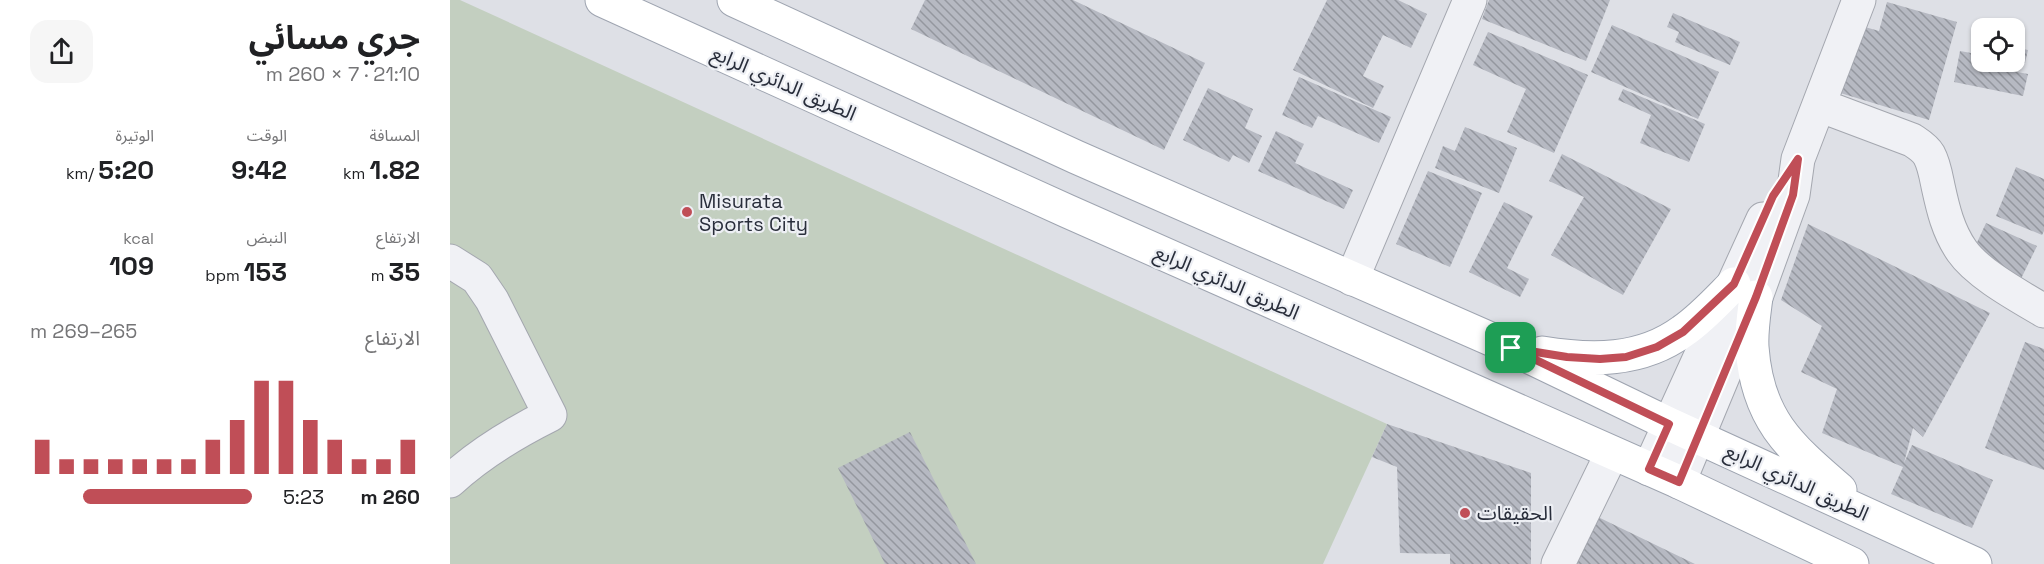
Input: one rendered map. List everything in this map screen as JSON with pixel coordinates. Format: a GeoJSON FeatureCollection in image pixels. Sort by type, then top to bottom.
{"type":"FeatureCollection","features":[{"type":"Feature","properties":{"kind":"main road","name":"الطريق الدائري الرابع"},"geometry":{"type":"LineString","coordinates":[[602,0],[1067,211],[1679,482],[1852,564]]}},
{"type":"Feature","properties":{"kind":"main road","name":"الطريق الدائري الرابع"},"geometry":{"type":"LineString","coordinates":[[734,0],[1076,157],[1511,348],[1683,431],[1975,564]]}},
{"type":"Feature","properties":{"kind":"main road"},"geometry":{"type":"LineString","coordinates":[[1511,348],[1567,357],[1600,359],[1626,357],[1657,347],[1745,290],[1757,385],[1773,424],[1802,457],[1843,493],[1905,531]]}},
{"type":"Feature","properties":{"kind":"street"},"geometry":{"type":"LineString","coordinates":[[1352,279],[1470,0]]}},
{"type":"Feature","properties":{"kind":"street"},"geometry":{"type":"LineString","coordinates":[[1649,469],[1683,431],[1745,290],[1793,195],[1798,159],[1859,0]]}},
{"type":"Feature","properties":{"kind":"street"},"geometry":{"type":"LineString","coordinates":[[1819,105],[1912,140],[1922,146],[1929,154],[1944,214],[1962,251],[1975,266],[2044,311]]}},
{"type":"Feature","properties":{"kind":"street"},"geometry":{"type":"LineString","coordinates":[[450,261],[477,278],[492,300],[550,415],[513,434],[464,468],[450,481]]}},
{"type":"Feature","properties":{"kind":"street"},"geometry":{"type":"LineString","coordinates":[[1679,482],[1683,431]]}},
{"type":"Feature","properties":{"kind":"street"},"geometry":{"type":"LineString","coordinates":[[1558,564],[1612,453]]}},
{"type":"Feature","properties":{"kind":"green space","name":"Misurata Sports City"},"geometry":{"type":"Polygon","coordinates":[[[450,0],[460,0],[1387,424],[1323,564],[450,564],[450,0]]]}},
{"type":"Feature","properties":{"kind":"building"},"geometry":{"type":"Polygon","coordinates":[[[925,0],[1073,0],[1205,63],[1164,150],[911,29],[925,0]]]}},
{"type":"Feature","properties":{"kind":"building"},"geometry":{"type":"Polygon","coordinates":[[[1327,0],[1398,0],[1427,14],[1411,48],[1383,35],[1363,76],[1384,86],[1373,108],[1293,70],[1327,0]]]}},
{"type":"Feature","properties":{"kind":"building"},"geometry":{"type":"Polygon","coordinates":[[[1489,0],[1610,0],[1586,61],[1482,19],[1489,0]]]}},
{"type":"Feature","properties":{"kind":"building"},"geometry":{"type":"Polygon","coordinates":[[[1887,2],[1957,22],[1929,120],[1837,92],[1858,25],[1879,31],[1887,2]]]}},
{"type":"Feature","properties":{"kind":"building"},"geometry":{"type":"Polygon","coordinates":[[[1673,13],[1740,42],[1730,65],[1675,42],[1679,32],[1667,27],[1673,13]]]}},
{"type":"Feature","properties":{"kind":"building"},"geometry":{"type":"Polygon","coordinates":[[[1612,25],[1719,72],[1698,119],[1591,72],[1612,25]]]}},
{"type":"Feature","properties":{"kind":"building"},"geometry":{"type":"Polygon","coordinates":[[[1488,32],[1588,75],[1554,153],[1507,132],[1526,89],[1473,65],[1488,32]]]}},
{"type":"Feature","properties":{"kind":"building"},"geometry":{"type":"Polygon","coordinates":[[[1960,51],[1971,53],[1971,72],[2028,74],[2023,96],[1954,82],[1960,51]]]}},
{"type":"Feature","properties":{"kind":"building"},"geometry":{"type":"Polygon","coordinates":[[[1299,77],[1391,117],[1379,143],[1318,116],[1312,128],[1282,115],[1299,77]]]}},
{"type":"Feature","properties":{"kind":"building"},"geometry":{"type":"Polygon","coordinates":[[[1208,88],[1253,109],[1245,128],[1262,136],[1249,163],[1233,155],[1229,162],[1183,140],[1208,88]]]}},
{"type":"Feature","properties":{"kind":"building"},"geometry":{"type":"Polygon","coordinates":[[[1623,89],[1705,124],[1689,162],[1640,143],[1651,115],[1618,100],[1623,89]]]}},
{"type":"Feature","properties":{"kind":"building"},"geometry":{"type":"Polygon","coordinates":[[[1465,127],[1517,148],[1499,193],[1435,168],[1443,146],[1455,151],[1465,127]]]}},
{"type":"Feature","properties":{"kind":"building"},"geometry":{"type":"Polygon","coordinates":[[[1276,131],[1304,144],[1295,163],[1353,190],[1344,209],[1258,171],[1276,131]]]}},
{"type":"Feature","properties":{"kind":"building"},"geometry":{"type":"Polygon","coordinates":[[[1562,154],[1671,209],[1623,295],[1551,255],[1584,197],[1549,181],[1562,154]]]}},
{"type":"Feature","properties":{"kind":"building"},"geometry":{"type":"Polygon","coordinates":[[[2016,167],[2044,179],[2044,231],[2042,235],[1996,216],[2016,167]]]}},
{"type":"Feature","properties":{"kind":"building"},"geometry":{"type":"Polygon","coordinates":[[[1428,171],[1482,193],[1450,267],[1396,244],[1428,171]]]}},
{"type":"Feature","properties":{"kind":"building"},"geometry":{"type":"Polygon","coordinates":[[[1504,202],[1533,216],[1507,268],[1529,279],[1520,297],[1469,272],[1504,202]]]}},
{"type":"Feature","properties":{"kind":"building"},"geometry":{"type":"Polygon","coordinates":[[[1986,223],[2037,246],[2017,287],[1967,264],[1986,223]]]}},
{"type":"Feature","properties":{"kind":"building"},"geometry":{"type":"Polygon","coordinates":[[[1808,224],[1990,313],[1923,437],[1913,428],[1904,463],[1912,445],[1993,480],[1972,528],[1891,494],[1903,467],[1822,433],[1837,389],[1801,372],[1822,326],[1781,300],[1808,224]]]}},
{"type":"Feature","properties":{"kind":"building"},"geometry":{"type":"Polygon","coordinates":[[[2025,342],[2044,349],[2044,470],[1985,448],[2025,342]]]}},
{"type":"Feature","properties":{"kind":"building","name":"الحقيقات"},"geometry":{"type":"Polygon","coordinates":[[[1387,424],[1531,473],[1531,564],[1450,564],[1450,554],[1400,553],[1397,467],[1372,457],[1387,424]]]}},
{"type":"Feature","properties":{"kind":"building"},"geometry":{"type":"Polygon","coordinates":[[[910,432],[976,564],[885,564],[838,468],[910,432]]]}},
{"type":"Feature","properties":{"kind":"building"},"geometry":{"type":"Polygon","coordinates":[[[1598,517],[1695,564],[1576,564],[1598,517]]]}},
{"type":"Feature","properties":{"kind":"place","name":"Misurata Sports City"},"geometry":{"type":"Point","coordinates":[687,212]}},
{"type":"Feature","properties":{"kind":"place","name":"الحقيقات"},"geometry":{"type":"Point","coordinates":[1465,513]}},
{"type":"Feature","properties":{"kind":"route"},"geometry":{"type":"LineString","coordinates":[[1798,159],[1793,195],[1756,297],[1679,482],[1649,469],[1669,424],[1511,348],[1567,357],[1600,359],[1626,357],[1657,347],[1683,332],[1734,284],[1773,196],[1798,159]]}}]}
